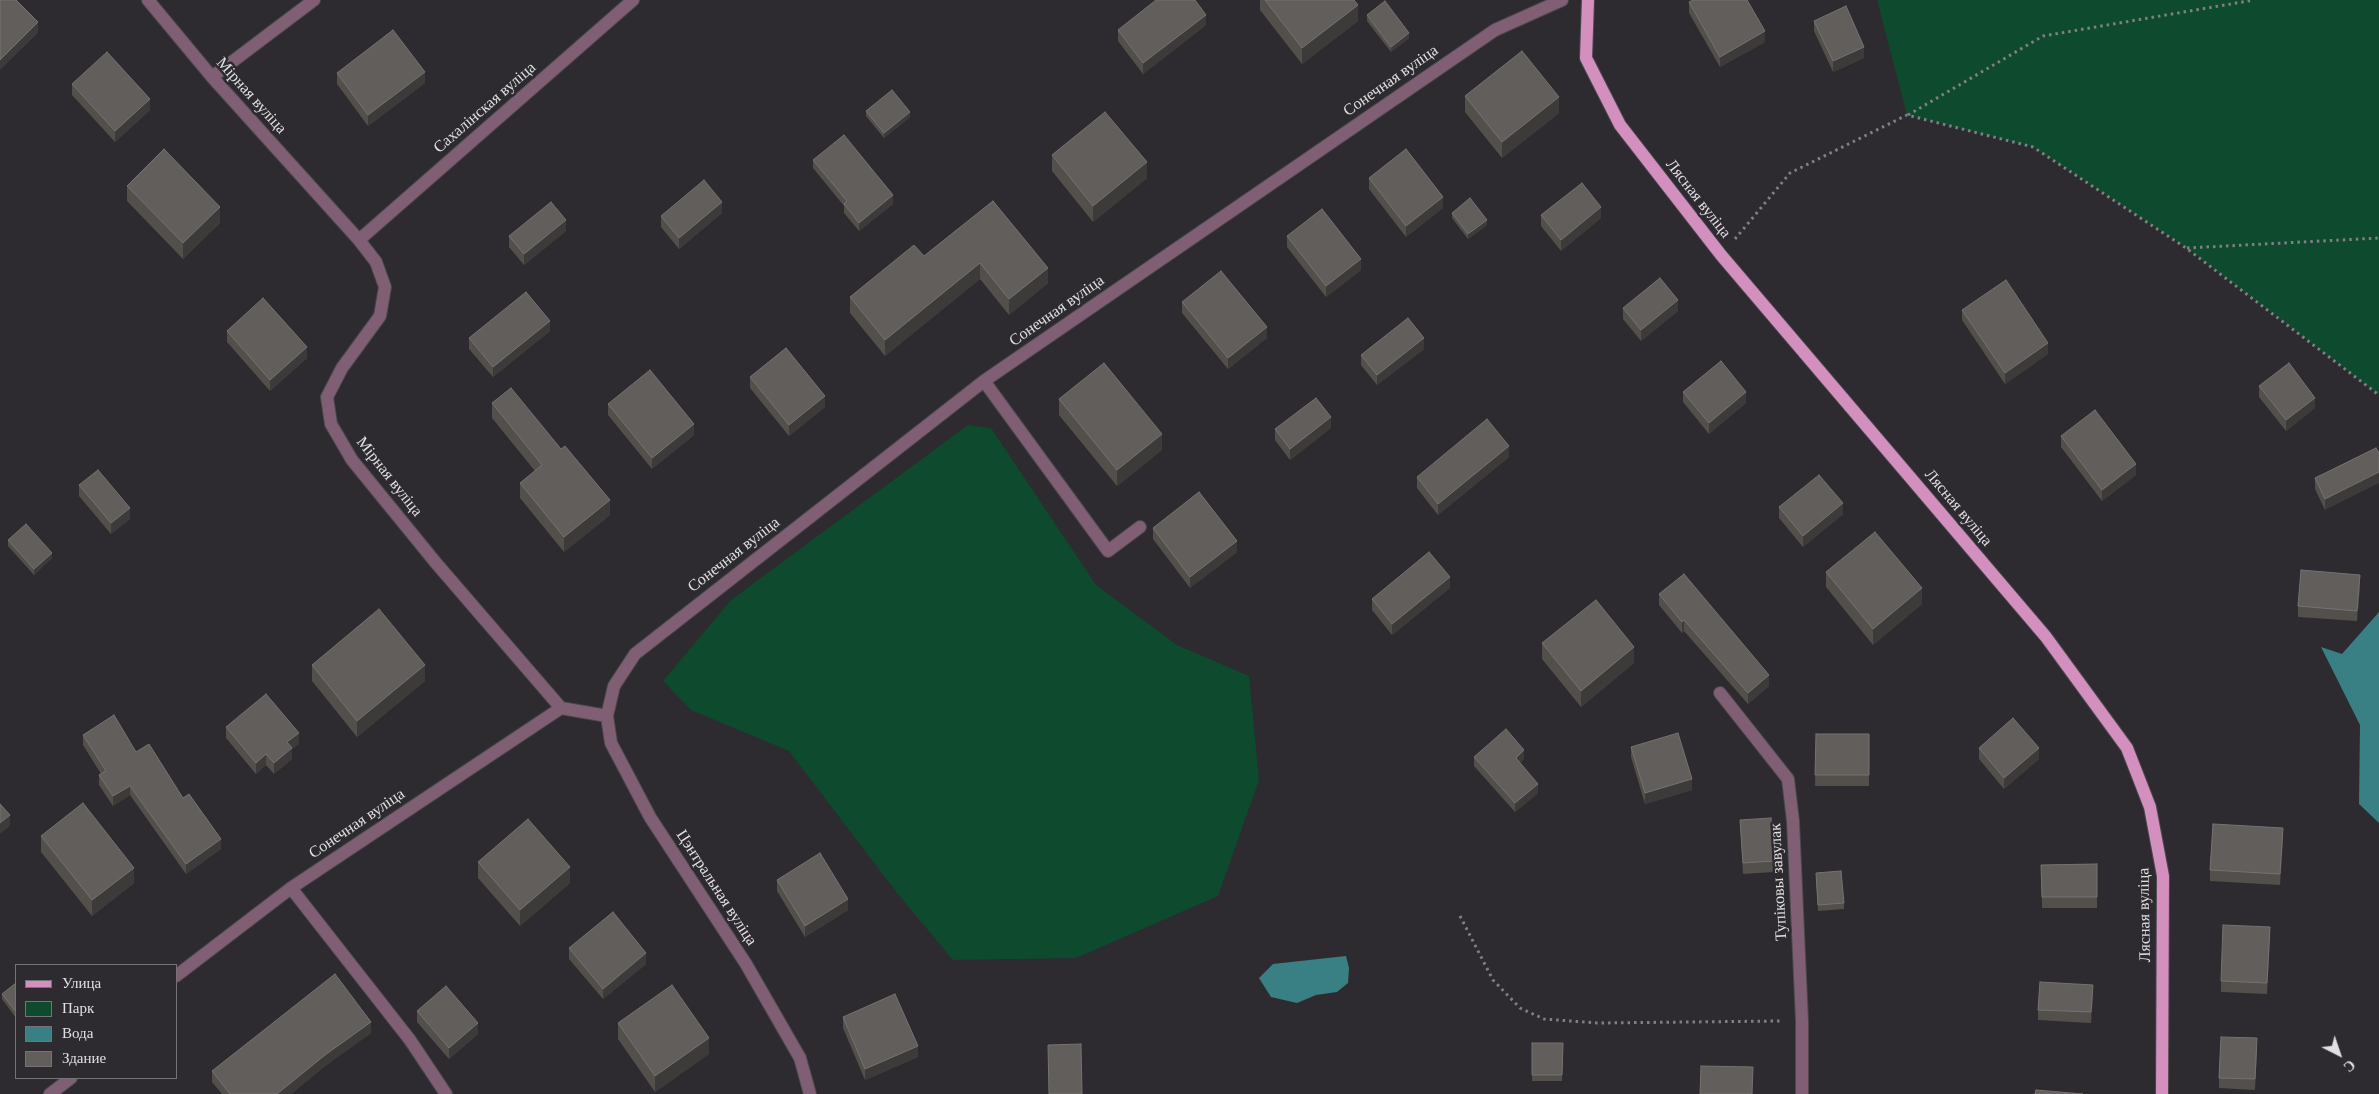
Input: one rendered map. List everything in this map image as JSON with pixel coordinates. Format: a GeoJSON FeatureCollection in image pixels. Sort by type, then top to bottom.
{"type":"FeatureCollection","features":[{"type":"Feature","properties":{"kind":"main road","name":"Лясная вуліца"},"geometry":{"type":"LineString","coordinates":[[1588,0],[1586,58],[1620,125],[1721,255],[2046,637],[2127,748],[2150,807],[2164,876],[2162,1094]]}},
{"type":"Feature","properties":{"kind":"street","name":"Мірная вуліца"},"geometry":{"type":"LineString","coordinates":[[148,0],[212,77],[359,240],[376,262],[384,287],[380,316],[342,368],[327,396],[331,424],[352,460],[436,563],[561,708]]}},
{"type":"Feature","properties":{"kind":"street"},"geometry":{"type":"LineString","coordinates":[[212,77],[314,0]]}},
{"type":"Feature","properties":{"kind":"street","name":"Сахалінская вуліца"},"geometry":{"type":"LineString","coordinates":[[359,240],[633,0]]}},
{"type":"Feature","properties":{"kind":"street","name":"Сонечная вуліца"},"geometry":{"type":"LineString","coordinates":[[612,697],[614,686],[635,654],[984,381],[1495,30],[1562,0]]}},
{"type":"Feature","properties":{"kind":"street"},"geometry":{"type":"LineString","coordinates":[[984,381],[1108,551],[1140,527]]}},
{"type":"Feature","properties":{"kind":"street","name":"Тупіковы завулак"},"geometry":{"type":"LineString","coordinates":[[1720,693],[1788,778],[1793,821],[1802,1021],[1802,1094]]}},
{"type":"Feature","properties":{"kind":"street","name":"Цэнтральная вуліца"},"geometry":{"type":"LineString","coordinates":[[612,697],[608,716],[611,743],[650,817],[746,964],[800,1058],[810,1094]]}},
{"type":"Feature","properties":{"kind":"street"},"geometry":{"type":"LineString","coordinates":[[561,708],[608,716]]}},
{"type":"Feature","properties":{"kind":"street","name":"Сонечная вуліца"},"geometry":{"type":"LineString","coordinates":[[178,974],[291,888],[561,708]]}},
{"type":"Feature","properties":{"kind":"street"},"geometry":{"type":"LineString","coordinates":[[291,888],[410,1040],[446,1094]]}},
{"type":"Feature","properties":{"kind":"street"},"geometry":{"type":"LineString","coordinates":[[50,1094],[70,1079]]}},
{"type":"Feature","properties":{"kind":"path"},"geometry":{"type":"LineString","coordinates":[[1721,255],[1790,173],[1907,115],[2043,36],[2254,0]]}},
{"type":"Feature","properties":{"kind":"path"},"geometry":{"type":"LineString","coordinates":[[1907,115],[2032,148],[2186,248],[2379,395]]}},
{"type":"Feature","properties":{"kind":"path"},"geometry":{"type":"LineString","coordinates":[[2186,248],[2379,238]]}},
{"type":"Feature","properties":{"kind":"path"},"geometry":{"type":"LineString","coordinates":[[1460,916],[1493,980],[1520,1008],[1544,1019],[1597,1023],[1802,1021]]}},
{"type":"Feature","properties":{"kind":"green space"},"geometry":{"type":"Polygon","coordinates":[[[1877,0],[2379,0],[2379,395],[2187,248],[2033,147],[1907,115],[1877,0]]]}},
{"type":"Feature","properties":{"kind":"green space"},"geometry":{"type":"Polygon","coordinates":[[[968,425],[991,428],[1096,585],[1177,645],[1249,676],[1259,780],[1218,896],[1076,958],[953,960],[897,893],[789,751],[691,710],[663,681],[731,600],[968,425]]]}},
{"type":"Feature","properties":{"kind":"water"},"geometry":{"type":"Polygon","coordinates":[[[2379,612],[2379,823],[2359,804],[2360,725],[2321,647],[2342,654],[2379,612]]]}},
{"type":"Feature","properties":{"kind":"water"},"geometry":{"type":"Polygon","coordinates":[[[1346,956],[1349,968],[1348,983],[1337,992],[1316,995],[1297,1003],[1271,997],[1259,978],[1273,964],[1346,956]]]}},
{"type":"Feature","properties":{"kind":"building"},"geometry":{"type":"Polygon","coordinates":[[[0,0],[16,0],[38,22],[0,60],[0,0]]]}},
{"type":"Feature","properties":{"kind":"building"},"geometry":{"type":"Polygon","coordinates":[[[1156,0],[1195,0],[1206,15],[1143,63],[1118,30],[1156,0]]]}},
{"type":"Feature","properties":{"kind":"building"},"geometry":{"type":"Polygon","coordinates":[[[1265,0],[1354,0],[1358,5],[1302,48],[1265,0]]]}},
{"type":"Feature","properties":{"kind":"building"},"geometry":{"type":"Polygon","coordinates":[[[1693,0],[1747,0],[1765,31],[1720,57],[1689,2],[1693,0]]]}},
{"type":"Feature","properties":{"kind":"building"},"geometry":{"type":"Polygon","coordinates":[[[1385,1],[1409,33],[1391,47],[1367,15],[1385,1]]]}},
{"type":"Feature","properties":{"kind":"building"},"geometry":{"type":"Polygon","coordinates":[[[1846,6],[1864,47],[1833,61],[1814,21],[1846,6]]]}},
{"type":"Feature","properties":{"kind":"building"},"geometry":{"type":"Polygon","coordinates":[[[393,30],[425,72],[368,115],[337,73],[393,30]]]}},
{"type":"Feature","properties":{"kind":"building"},"geometry":{"type":"Polygon","coordinates":[[[1522,51],[1559,97],[1502,142],[1465,96],[1522,51]]]}},
{"type":"Feature","properties":{"kind":"building"},"geometry":{"type":"Polygon","coordinates":[[[107,52],[150,99],[115,131],[72,84],[107,52]]]}},
{"type":"Feature","properties":{"kind":"building"},"geometry":{"type":"Polygon","coordinates":[[[892,90],[910,112],[884,133],[866,111],[892,90]]]}},
{"type":"Feature","properties":{"kind":"building"},"geometry":{"type":"Polygon","coordinates":[[[1105,112],[1147,162],[1093,206],[1052,155],[1105,112]]]}},
{"type":"Feature","properties":{"kind":"building"},"geometry":{"type":"Polygon","coordinates":[[[844,135],[893,195],[859,223],[844,204],[847,201],[813,160],[844,135]]]}},
{"type":"Feature","properties":{"kind":"building"},"geometry":{"type":"Polygon","coordinates":[[[164,149],[220,207],[183,243],[127,186],[164,149]]]}},
{"type":"Feature","properties":{"kind":"building"},"geometry":{"type":"Polygon","coordinates":[[[1406,149],[1443,197],[1406,226],[1369,178],[1406,149]]]}},
{"type":"Feature","properties":{"kind":"building"},"geometry":{"type":"Polygon","coordinates":[[[704,180],[722,202],[679,238],[661,216],[704,180]]]}},
{"type":"Feature","properties":{"kind":"building"},"geometry":{"type":"Polygon","coordinates":[[[1582,183],[1601,207],[1561,240],[1541,215],[1582,183]]]}},
{"type":"Feature","properties":{"kind":"building"},"geometry":{"type":"Polygon","coordinates":[[[1470,198],[1487,220],[1468,234],[1452,213],[1470,198]]]}},
{"type":"Feature","properties":{"kind":"building"},"geometry":{"type":"Polygon","coordinates":[[[993,201],[1048,268],[1009,299],[980,263],[885,340],[850,297],[914,245],[924,256],[993,201]]]}},
{"type":"Feature","properties":{"kind":"building"},"geometry":{"type":"Polygon","coordinates":[[[551,202],[566,220],[524,254],[509,236],[551,202]]]}},
{"type":"Feature","properties":{"kind":"building"},"geometry":{"type":"Polygon","coordinates":[[[1322,209],[1361,259],[1326,286],[1287,236],[1322,209]]]}},
{"type":"Feature","properties":{"kind":"building"},"geometry":{"type":"Polygon","coordinates":[[[1221,271],[1267,327],[1228,358],[1182,302],[1221,271]]]}},
{"type":"Feature","properties":{"kind":"building"},"geometry":{"type":"Polygon","coordinates":[[[1660,278],[1678,300],[1641,330],[1623,308],[1660,278]]]}},
{"type":"Feature","properties":{"kind":"building"},"geometry":{"type":"Polygon","coordinates":[[[2006,280],[2048,343],[2005,373],[1962,310],[2006,280]]]}},
{"type":"Feature","properties":{"kind":"building"},"geometry":{"type":"Polygon","coordinates":[[[526,292],[550,321],[493,367],[469,338],[526,292]]]}},
{"type":"Feature","properties":{"kind":"building"},"geometry":{"type":"Polygon","coordinates":[[[263,298],[307,347],[270,380],[227,331],[263,298]]]}},
{"type":"Feature","properties":{"kind":"building"},"geometry":{"type":"Polygon","coordinates":[[[1408,318],[1424,338],[1377,375],[1361,355],[1408,318]]]}},
{"type":"Feature","properties":{"kind":"building"},"geometry":{"type":"Polygon","coordinates":[[[786,348],[825,396],[789,425],[750,377],[786,348]]]}},
{"type":"Feature","properties":{"kind":"building"},"geometry":{"type":"Polygon","coordinates":[[[1721,361],[1746,392],[1709,423],[1683,392],[1721,361]]]}},
{"type":"Feature","properties":{"kind":"building"},"geometry":{"type":"Polygon","coordinates":[[[1104,363],[1162,434],[1117,470],[1059,399],[1104,363]]]}},
{"type":"Feature","properties":{"kind":"building"},"geometry":{"type":"Polygon","coordinates":[[[2289,363],[2315,398],[2286,420],[2259,386],[2289,363]]]}},
{"type":"Feature","properties":{"kind":"building"},"geometry":{"type":"Polygon","coordinates":[[[650,370],[694,424],[652,458],[608,404],[650,370]]]}},
{"type":"Feature","properties":{"kind":"building"},"geometry":{"type":"Polygon","coordinates":[[[511,388],[561,449],[565,446],[610,500],[564,537],[520,483],[542,465],[492,403],[511,388]]]}},
{"type":"Feature","properties":{"kind":"building"},"geometry":{"type":"Polygon","coordinates":[[[1316,398],[1331,417],[1290,449],[1275,429],[1316,398]]]}},
{"type":"Feature","properties":{"kind":"building"},"geometry":{"type":"Polygon","coordinates":[[[2095,410],[2136,464],[2102,490],[2061,436],[2095,410]]]}},
{"type":"Feature","properties":{"kind":"building"},"geometry":{"type":"Polygon","coordinates":[[[1487,419],[1509,446],[1438,504],[1417,477],[1487,419]]]}},
{"type":"Feature","properties":{"kind":"building"},"geometry":{"type":"Polygon","coordinates":[[[2376,448],[2379,453],[2379,472],[2325,499],[2315,478],[2376,448]]]}},
{"type":"Feature","properties":{"kind":"building"},"geometry":{"type":"Polygon","coordinates":[[[98,470],[130,508],[111,523],[79,485],[98,470]]]}},
{"type":"Feature","properties":{"kind":"building"},"geometry":{"type":"Polygon","coordinates":[[[1819,475],[1843,503],[1803,536],[1779,507],[1819,475]]]}},
{"type":"Feature","properties":{"kind":"building"},"geometry":{"type":"Polygon","coordinates":[[[1199,492],[1237,541],[1190,577],[1153,528],[1199,492]]]}},
{"type":"Feature","properties":{"kind":"building"},"geometry":{"type":"Polygon","coordinates":[[[26,524],[52,553],[34,569],[8,540],[26,524]]]}},
{"type":"Feature","properties":{"kind":"building"},"geometry":{"type":"Polygon","coordinates":[[[1875,532],[1922,588],[1873,629],[1826,572],[1875,532]]]}},
{"type":"Feature","properties":{"kind":"building"},"geometry":{"type":"Polygon","coordinates":[[[1429,552],[1450,577],[1392,624],[1372,599],[1429,552]]]}},
{"type":"Feature","properties":{"kind":"building"},"geometry":{"type":"Polygon","coordinates":[[[2301,570],[2360,575],[2357,611],[2298,606],[2301,570]]]}},
{"type":"Feature","properties":{"kind":"building"},"geometry":{"type":"Polygon","coordinates":[[[1684,574],[1769,675],[1748,693],[1684,620],[1682,622],[1659,594],[1684,574]]]}},
{"type":"Feature","properties":{"kind":"building"},"geometry":{"type":"Polygon","coordinates":[[[1596,600],[1634,647],[1581,691],[1542,643],[1596,600]]]}},
{"type":"Feature","properties":{"kind":"building"},"geometry":{"type":"Polygon","coordinates":[[[379,609],[425,665],[357,721],[312,665],[379,609]]]}},
{"type":"Feature","properties":{"kind":"building"},"geometry":{"type":"Polygon","coordinates":[[[266,694],[299,733],[287,742],[292,748],[274,763],[266,754],[256,763],[226,727],[266,694]]]}},
{"type":"Feature","properties":{"kind":"building"},"geometry":{"type":"Polygon","coordinates":[[[114,715],[136,752],[149,744],[183,798],[189,794],[221,839],[186,864],[130,786],[113,796],[99,775],[106,771],[83,735],[114,715]]]}},
{"type":"Feature","properties":{"kind":"building"},"geometry":{"type":"Polygon","coordinates":[[[2013,718],[2039,748],[2004,778],[1979,748],[2013,718]]]}},
{"type":"Feature","properties":{"kind":"building"},"geometry":{"type":"Polygon","coordinates":[[[1506,729],[1524,750],[1516,758],[1538,784],[1515,803],[1474,757],[1506,729]]]}},
{"type":"Feature","properties":{"kind":"building"},"geometry":{"type":"Polygon","coordinates":[[[1678,733],[1692,779],[1645,793],[1631,747],[1678,733]]]}},
{"type":"Feature","properties":{"kind":"building"},"geometry":{"type":"Polygon","coordinates":[[[1816,734],[1869,734],[1869,775],[1815,775],[1816,734]]]}},
{"type":"Feature","properties":{"kind":"building"},"geometry":{"type":"Polygon","coordinates":[[[83,803],[134,868],[92,900],[41,836],[83,803]]]}},
{"type":"Feature","properties":{"kind":"building"},"geometry":{"type":"Polygon","coordinates":[[[0,804],[10,815],[0,823],[0,804]]]}},
{"type":"Feature","properties":{"kind":"building"},"geometry":{"type":"Polygon","coordinates":[[[1771,818],[1774,861],[1743,863],[1740,820],[1771,818]]]}},
{"type":"Feature","properties":{"kind":"building"},"geometry":{"type":"Polygon","coordinates":[[[528,819],[570,867],[520,910],[478,862],[528,819]]]}},
{"type":"Feature","properties":{"kind":"building"},"geometry":{"type":"Polygon","coordinates":[[[2213,824],[2283,828],[2280,874],[2210,870],[2213,824]]]}},
{"type":"Feature","properties":{"kind":"building"},"geometry":{"type":"Polygon","coordinates":[[[820,853],[848,899],[805,926],[777,880],[820,853]]]}},
{"type":"Feature","properties":{"kind":"building"},"geometry":{"type":"Polygon","coordinates":[[[2097,864],[2097,897],[2042,897],[2041,865],[2097,864]]]}},
{"type":"Feature","properties":{"kind":"building"},"geometry":{"type":"Polygon","coordinates":[[[1841,871],[1844,903],[1818,905],[1816,873],[1841,871]]]}},
{"type":"Feature","properties":{"kind":"building"},"geometry":{"type":"Polygon","coordinates":[[[613,912],[646,953],[603,989],[569,948],[613,912]]]}},
{"type":"Feature","properties":{"kind":"building"},"geometry":{"type":"Polygon","coordinates":[[[2223,925],[2270,927],[2267,983],[2221,981],[2223,925]]]}},
{"type":"Feature","properties":{"kind":"building"},"geometry":{"type":"Polygon","coordinates":[[[335,974],[371,1022],[325,1055],[277,1094],[230,1094],[212,1071],[335,974]]]}},
{"type":"Feature","properties":{"kind":"building"},"geometry":{"type":"Polygon","coordinates":[[[2040,982],[2093,985],[2091,1012],[2038,1010],[2040,982]]]}},
{"type":"Feature","properties":{"kind":"building"},"geometry":{"type":"Polygon","coordinates":[[[15,984],[15,1011],[2,994],[15,984]]]}},
{"type":"Feature","properties":{"kind":"building"},"geometry":{"type":"Polygon","coordinates":[[[672,985],[709,1038],[655,1076],[618,1023],[672,985]]]}},
{"type":"Feature","properties":{"kind":"building"},"geometry":{"type":"Polygon","coordinates":[[[446,986],[478,1023],[449,1048],[417,1011],[446,986]]]}},
{"type":"Feature","properties":{"kind":"building"},"geometry":{"type":"Polygon","coordinates":[[[895,994],[918,1046],[865,1069],[843,1017],[895,994]]]}},
{"type":"Feature","properties":{"kind":"building"},"geometry":{"type":"Polygon","coordinates":[[[2221,1037],[2257,1038],[2255,1079],[2219,1078],[2221,1037]]]}},
{"type":"Feature","properties":{"kind":"building"},"geometry":{"type":"Polygon","coordinates":[[[1532,1043],[1563,1043],[1562,1075],[1532,1075],[1532,1043]]]}},
{"type":"Feature","properties":{"kind":"building"},"geometry":{"type":"Polygon","coordinates":[[[1081,1044],[1082,1094],[1049,1094],[1048,1045],[1081,1044]]]}},
{"type":"Feature","properties":{"kind":"building"},"geometry":{"type":"Polygon","coordinates":[[[1701,1066],[1753,1067],[1752,1094],[1700,1094],[1701,1066]]]}},
{"type":"Feature","properties":{"kind":"building"},"geometry":{"type":"Polygon","coordinates":[[[2036,1090],[2083,1094],[2035,1094],[2036,1090]]]}}]}
